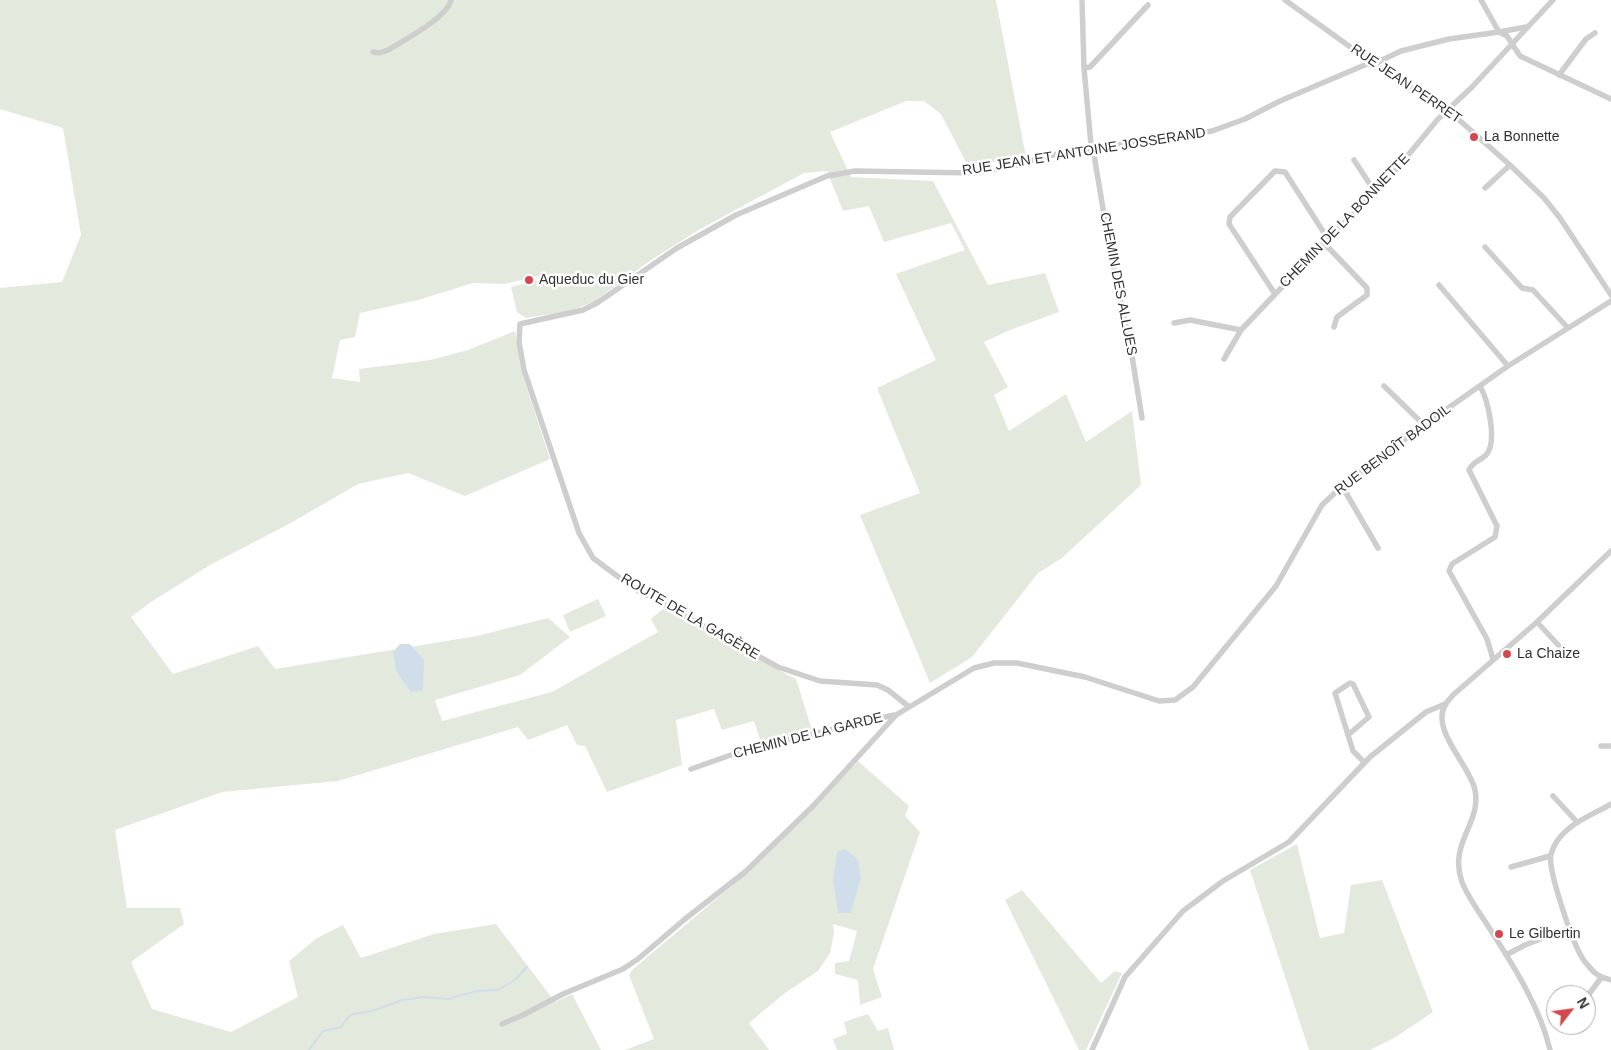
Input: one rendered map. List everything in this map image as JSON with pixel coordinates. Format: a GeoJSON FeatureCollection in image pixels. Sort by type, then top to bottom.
{"type":"FeatureCollection","features":[{"type":"Feature","properties":{"kind":"street"},"geometry":{"type":"LineString","coordinates":[[373,52],[379,53],[388,50],[438,17],[449,6],[450,0]]}},
{"type":"Feature","properties":{"kind":"street","name":"CHEMIN DES ALLUES"},"geometry":{"type":"LineString","coordinates":[[1082,0],[1084,68],[1091,145],[1131,350],[1142,418]]}},
{"type":"Feature","properties":{"kind":"street","name":"RUE JEAN PERRET"},"geometry":{"type":"LineString","coordinates":[[1285,0],[1374,64],[1448,111],[1510,164],[1544,198],[1560,218],[1611,295]]}},
{"type":"Feature","properties":{"kind":"street"},"geometry":{"type":"LineString","coordinates":[[1481,0],[1499,32],[1506,36],[1520,56],[1611,99]]}},
{"type":"Feature","properties":{"kind":"street"},"geometry":{"type":"LineString","coordinates":[[1512,44],[1553,0]]}},
{"type":"Feature","properties":{"kind":"street"},"geometry":{"type":"LineString","coordinates":[[1084,68],[1090,67],[1148,5]]}},
{"type":"Feature","properties":{"kind":"street","name":"RUE JEAN ET ANTOINE JOSSERAND"},"geometry":{"type":"LineString","coordinates":[[520,324],[583,310],[597,303],[677,248],[736,215],[827,176],[855,171],[974,173],[1016,166],[1057,154],[1212,131],[1244,119],[1332,78],[1367,64],[1374,64],[1412,48],[1449,39],[1526,27]]}},
{"type":"Feature","properties":{"kind":"street"},"geometry":{"type":"LineString","coordinates":[[1559,75],[1586,39],[1595,33]]}},
{"type":"Feature","properties":{"kind":"street","name":"CHEMIN DE LA BONNETTE"},"geometry":{"type":"LineString","coordinates":[[1224,359],[1241,330],[1376,192],[1438,119],[1512,44]]}},
{"type":"Feature","properties":{"kind":"street"},"geometry":{"type":"LineString","coordinates":[[1354,160],[1376,192]]}},
{"type":"Feature","properties":{"kind":"street"},"geometry":{"type":"LineString","coordinates":[[1485,188],[1510,164]]}},
{"type":"Feature","properties":{"kind":"street"},"geometry":{"type":"LineString","coordinates":[[1275,294],[1229,224],[1230,217],[1275,171],[1285,172],[1326,241],[1367,288],[1367,295],[1337,318],[1334,327]]}},
{"type":"Feature","properties":{"kind":"street"},"geometry":{"type":"LineString","coordinates":[[1485,247],[1522,288],[1532,290],[1568,328]]}},
{"type":"Feature","properties":{"kind":"street"},"geometry":{"type":"LineString","coordinates":[[1440,285],[1508,366]]}},
{"type":"Feature","properties":{"kind":"street","name":"RUE BENOÎT BADOIL"},"geometry":{"type":"LineString","coordinates":[[908,706],[974,668],[994,663],[1016,663],[1085,677],[1159,701],[1175,700],[1193,687],[1276,586],[1322,505],[1342,486],[1508,366],[1611,301]]}},
{"type":"Feature","properties":{"kind":"street"},"geometry":{"type":"LineString","coordinates":[[1174,323],[1190,320],[1241,330]]}},
{"type":"Feature","properties":{"kind":"street","name":"ROUTE DE LA GAGÈRE"},"geometry":{"type":"LineString","coordinates":[[520,324],[519,342],[524,370],[579,533],[593,558],[632,587],[778,667],[820,681],[877,684],[908,706]]}},
{"type":"Feature","properties":{"kind":"street"},"geometry":{"type":"LineString","coordinates":[[1384,386],[1424,425]]}},
{"type":"Feature","properties":{"kind":"street"},"geometry":{"type":"LineString","coordinates":[[1480,386],[1488,404],[1491,447],[1486,455],[1471,464],[1469,470],[1497,526],[1495,537],[1452,564],[1450,571],[1488,639],[1493,660]]}},
{"type":"Feature","properties":{"kind":"street"},"geometry":{"type":"LineString","coordinates":[[1342,486],[1378,548]]}},
{"type":"Feature","properties":{"kind":"street"},"geometry":{"type":"LineString","coordinates":[[1092,1050],[1125,977],[1183,911],[1223,881],[1293,838],[1364,762],[1426,712],[1445,704],[1537,622],[1611,551]]}},
{"type":"Feature","properties":{"kind":"street"},"geometry":{"type":"LineString","coordinates":[[1537,622],[1560,648],[1563,656]]}},
{"type":"Feature","properties":{"kind":"street"},"geometry":{"type":"LineString","coordinates":[[1348,735],[1369,717],[1352,684],[1335,693],[1348,735],[1353,751],[1364,762]]}},
{"type":"Feature","properties":{"kind":"street"},"geometry":{"type":"LineString","coordinates":[[1445,704],[1442,714],[1443,728],[1467,772],[1475,789],[1476,796],[1471,820],[1460,846],[1458,858],[1462,882],[1526,991],[1550,1050]]}},
{"type":"Feature","properties":{"kind":"street"},"geometry":{"type":"LineString","coordinates":[[502,1024],[563,994],[623,969],[638,959],[745,872],[813,806],[896,715],[908,706]]}},
{"type":"Feature","properties":{"kind":"street","name":"CHEMIN DE LA GARDE"},"geometry":{"type":"LineString","coordinates":[[691,769],[744,750],[896,715]]}},
{"type":"Feature","properties":{"kind":"street"},"geometry":{"type":"LineString","coordinates":[[1601,746],[1611,746]]}},
{"type":"Feature","properties":{"kind":"street"},"geometry":{"type":"LineString","coordinates":[[1553,796],[1577,822]]}},
{"type":"Feature","properties":{"kind":"street"},"geometry":{"type":"LineString","coordinates":[[1611,804],[1571,826],[1556,842],[1550,856],[1556,890],[1580,955],[1601,978],[1611,980]]}},
{"type":"Feature","properties":{"kind":"street"},"geometry":{"type":"LineString","coordinates":[[1511,867],[1550,856]]}},
{"type":"Feature","properties":{"kind":"street"},"geometry":{"type":"LineString","coordinates":[[1506,955],[1525,945],[1569,928]]}},
{"type":"Feature","properties":{"kind":"street"},"geometry":{"type":"LineString","coordinates":[[1596,985],[1601,978]]}},
{"type":"Feature","properties":{"kind":"street"},"geometry":{"type":"LineString","coordinates":[[1547,1039],[1555,1050]]}},
{"type":"Feature","properties":{"kind":"shaded area"},"geometry":{"type":"Polygon","coordinates":[[[0,0],[996,0],[1026,157],[968,166],[941,114],[924,101],[906,101],[830,132],[851,177],[933,181],[988,285],[1045,273],[1059,312],[984,342],[1008,387],[994,395],[1009,431],[1066,394],[1086,442],[1132,411],[1141,485],[1062,558],[1038,573],[972,657],[930,683],[860,515],[920,493],[877,388],[936,360],[896,274],[965,250],[951,223],[884,242],[869,206],[843,211],[827,171],[804,173],[702,228],[651,260],[595,301],[571,311],[526,318],[517,312],[511,287],[548,278],[547,274],[504,284],[473,283],[418,300],[360,313],[355,337],[340,340],[332,378],[360,382],[359,369],[430,360],[468,350],[515,331],[521,370],[550,459],[465,496],[408,473],[358,484],[289,524],[210,565],[151,602],[131,617],[173,674],[258,646],[275,669],[477,636],[548,618],[570,637],[520,675],[435,700],[442,721],[552,692],[658,632],[651,619],[663,609],[796,679],[812,730],[761,743],[754,721],[722,730],[714,709],[676,720],[682,765],[607,792],[585,746],[577,745],[567,725],[528,740],[518,727],[338,781],[222,792],[115,830],[127,908],[180,908],[184,924],[131,962],[152,1009],[231,1032],[298,997],[289,961],[317,938],[343,925],[361,958],[434,934],[496,924],[555,1002],[572,994],[601,1050],[0,1050],[0,288],[62,282],[81,235],[63,128],[0,109],[0,0]]]}},
{"type":"Feature","properties":{"kind":"shaded area"},"geometry":{"type":"Polygon","coordinates":[[[598,599],[606,616],[570,632],[563,615],[598,599]]]}},
{"type":"Feature","properties":{"kind":"shaded area"},"geometry":{"type":"Polygon","coordinates":[[[858,761],[909,806],[905,816],[920,832],[873,969],[882,997],[860,1005],[858,980],[835,974],[835,963],[849,961],[857,931],[833,924],[834,933],[830,953],[818,971],[785,993],[749,1023],[769,1050],[625,1050],[654,1039],[629,975],[633,969],[746,874],[858,761]]]}},
{"type":"Feature","properties":{"kind":"shaded area"},"geometry":{"type":"Polygon","coordinates":[[[1297,844],[1320,938],[1344,933],[1351,885],[1382,880],[1433,1012],[1394,1038],[1370,1050],[1309,1050],[1250,870],[1297,844]]]}},
{"type":"Feature","properties":{"kind":"shaded area"},"geometry":{"type":"Polygon","coordinates":[[[1022,890],[1101,983],[1115,971],[1122,973],[1086,1050],[1079,1050],[1005,900],[1022,890]]]}},
{"type":"Feature","properties":{"kind":"shaded area"},"geometry":{"type":"Polygon","coordinates":[[[868,1014],[878,1031],[888,1028],[894,1050],[837,1050],[833,1039],[847,1034],[844,1022],[868,1014]]]}},
{"type":"Feature","properties":{"kind":"water"},"geometry":{"type":"Polygon","coordinates":[[[400,644],[410,644],[424,660],[423,690],[411,692],[396,671],[393,652],[400,644]]]}},
{"type":"Feature","properties":{"kind":"water"},"geometry":{"type":"Polygon","coordinates":[[[845,849],[858,860],[861,878],[851,913],[838,913],[833,878],[837,852],[845,849]]]}},
{"type":"Feature","properties":{"kind":"waterway"},"geometry":{"type":"LineString","coordinates":[[309,1050],[323,1031],[341,1027],[350,1015],[375,1010],[402,1000],[423,997],[448,999],[477,991],[498,990],[515,980],[527,967]]}},
{"type":"Feature","properties":{"kind":"place","name":"La Bonnette"},"geometry":{"type":"Point","coordinates":[1474,137]}},
{"type":"Feature","properties":{"kind":"place","name":"Aqueduc du Gier"},"geometry":{"type":"Point","coordinates":[529,280]}},
{"type":"Feature","properties":{"kind":"place","name":"La Chaize"},"geometry":{"type":"Point","coordinates":[1507,654]}},
{"type":"Feature","properties":{"kind":"place","name":"Le Gilbertin"},"geometry":{"type":"Point","coordinates":[1499,934]}}]}
